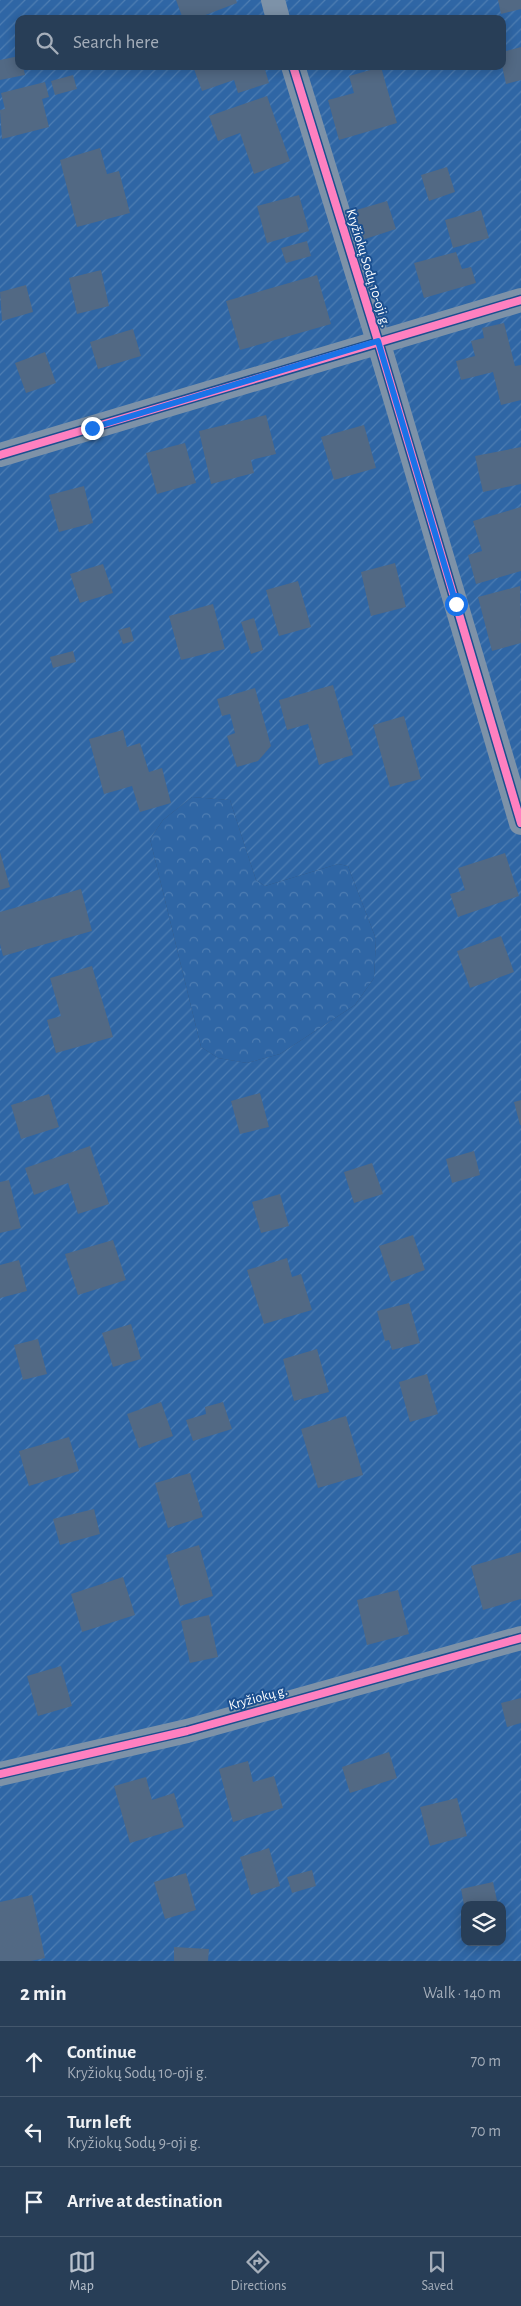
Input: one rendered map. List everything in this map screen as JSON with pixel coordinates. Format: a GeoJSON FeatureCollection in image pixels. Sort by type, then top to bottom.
{"type":"FeatureCollection","features":[{"type":"Feature","properties":{"kind":"street"},"geometry":{"type":"LineString","coordinates":[[273,0],[277,15]]}},
{"type":"Feature","properties":{"kind":"street","name":"Kryžiokų Sodų 10-oji g."},"geometry":{"type":"LineString","coordinates":[[294,70],[378,341],[521,823]]}},
{"type":"Feature","properties":{"kind":"street"},"geometry":{"type":"LineString","coordinates":[[0,455],[521,300]]}},
{"type":"Feature","properties":{"kind":"street","name":"Kryžiokų g."},"geometry":{"type":"LineString","coordinates":[[0,1774],[186,1731],[521,1638]]}},
{"type":"Feature","properties":{"kind":"green space"},"geometry":{"type":"Polygon","coordinates":[[[0,0],[521,0],[521,1961],[0,1961],[0,0]],[[192,797],[163,820],[150,839],[201,1047],[218,1058],[247,1063],[280,1054],[355,1005],[374,978],[376,939],[348,866],[338,864],[265,886],[256,880],[230,800],[192,797]]]}},
{"type":"Feature","properties":{"kind":"green space"},"geometry":{"type":"Polygon","coordinates":[[[192,797],[230,800],[256,880],[265,886],[338,864],[348,866],[376,939],[374,978],[355,1005],[280,1054],[247,1063],[218,1058],[201,1047],[150,839],[163,820],[192,797]]]}},
{"type":"Feature","properties":{"kind":"building"},"geometry":{"type":"Polygon","coordinates":[[[176,0],[236,0],[237,3],[206,15],[182,15],[176,0]]]}},
{"type":"Feature","properties":{"kind":"building"},"geometry":{"type":"Polygon","coordinates":[[[498,0],[521,0],[521,9],[501,14],[498,0]]]}},
{"type":"Feature","properties":{"kind":"building"},"geometry":{"type":"Polygon","coordinates":[[[521,47],[521,80],[506,84],[503,70],[506,70],[506,51],[521,47]]]}},
{"type":"Feature","properties":{"kind":"building"},"geometry":{"type":"Polygon","coordinates":[[[15,57],[15,70],[24,70],[25,75],[0,80],[0,60],[15,57]]]}},
{"type":"Feature","properties":{"kind":"building"},"geometry":{"type":"Polygon","coordinates":[[[194,70],[265,70],[269,83],[238,93],[234,80],[202,91],[194,70]]]}},
{"type":"Feature","properties":{"kind":"building"},"geometry":{"type":"Polygon","coordinates":[[[370,70],[382,70],[397,123],[339,140],[328,100],[354,93],[349,76],[370,70]]]}},
{"type":"Feature","properties":{"kind":"building"},"geometry":{"type":"Polygon","coordinates":[[[73,75],[77,89],[55,95],[51,81],[73,75]]]}},
{"type":"Feature","properties":{"kind":"building"},"geometry":{"type":"Polygon","coordinates":[[[45,82],[49,97],[42,99],[49,127],[2,139],[0,110],[5,109],[1,93],[45,82]]]}},
{"type":"Feature","properties":{"kind":"building"},"geometry":{"type":"Polygon","coordinates":[[[267,96],[290,161],[254,174],[240,133],[218,141],[209,116],[267,96]]]}},
{"type":"Feature","properties":{"kind":"building"},"geometry":{"type":"Polygon","coordinates":[[[100,148],[107,174],[119,171],[130,213],[77,227],[60,160],[100,148]]]}},
{"type":"Feature","properties":{"kind":"building"},"geometry":{"type":"Polygon","coordinates":[[[447,167],[455,192],[429,201],[421,175],[447,167]]]}},
{"type":"Feature","properties":{"kind":"building"},"geometry":{"type":"Polygon","coordinates":[[[299,195],[309,231],[267,243],[257,206],[299,195]]]}},
{"type":"Feature","properties":{"kind":"building"},"geometry":{"type":"Polygon","coordinates":[[[387,201],[396,229],[362,240],[353,211],[387,201]]]}},
{"type":"Feature","properties":{"kind":"building"},"geometry":{"type":"Polygon","coordinates":[[[481,210],[489,238],[453,248],[445,220],[481,210]]]}},
{"type":"Feature","properties":{"kind":"building"},"geometry":{"type":"Polygon","coordinates":[[[307,241],[311,256],[286,263],[281,248],[307,241]]]}},
{"type":"Feature","properties":{"kind":"building"},"geometry":{"type":"Polygon","coordinates":[[[456,252],[462,269],[471,267],[476,283],[424,298],[414,263],[456,252]]]}},
{"type":"Feature","properties":{"kind":"building"},"geometry":{"type":"Polygon","coordinates":[[[101,270],[109,306],[77,314],[69,278],[101,270]]]}},
{"type":"Feature","properties":{"kind":"building"},"geometry":{"type":"Polygon","coordinates":[[[317,275],[331,324],[240,350],[226,301],[317,275]]]}},
{"type":"Feature","properties":{"kind":"building"},"geometry":{"type":"Polygon","coordinates":[[[26,285],[33,312],[2,321],[0,292],[26,285]]]}},
{"type":"Feature","properties":{"kind":"building"},"geometry":{"type":"Polygon","coordinates":[[[504,323],[515,366],[521,365],[521,400],[501,405],[493,372],[461,380],[456,361],[475,356],[471,341],[484,338],[482,328],[504,323]]]}},
{"type":"Feature","properties":{"kind":"building"},"geometry":{"type":"Polygon","coordinates":[[[133,329],[141,356],[98,369],[90,342],[133,329]]]}},
{"type":"Feature","properties":{"kind":"building"},"geometry":{"type":"Polygon","coordinates":[[[45,352],[56,383],[26,393],[15,363],[45,352]]]}},
{"type":"Feature","properties":{"kind":"building"},"geometry":{"type":"Polygon","coordinates":[[[266,415],[276,454],[251,460],[254,473],[211,484],[199,431],[266,415]]]}},
{"type":"Feature","properties":{"kind":"building"},"geometry":{"type":"Polygon","coordinates":[[[364,425],[376,468],[334,480],[321,437],[364,425]]]}},
{"type":"Feature","properties":{"kind":"building"},"geometry":{"type":"Polygon","coordinates":[[[185,443],[196,483],[157,494],[146,453],[185,443]]]}},
{"type":"Feature","properties":{"kind":"building"},"geometry":{"type":"Polygon","coordinates":[[[521,447],[521,484],[483,492],[475,456],[521,447]]]}},
{"type":"Feature","properties":{"kind":"building"},"geometry":{"type":"Polygon","coordinates":[[[84,486],[93,523],[59,532],[49,495],[84,486]]]}},
{"type":"Feature","properties":{"kind":"building"},"geometry":{"type":"Polygon","coordinates":[[[521,507],[521,571],[476,584],[468,555],[482,551],[473,521],[521,507]]]}},
{"type":"Feature","properties":{"kind":"building"},"geometry":{"type":"Polygon","coordinates":[[[395,563],[406,607],[371,616],[361,572],[395,563]]]}},
{"type":"Feature","properties":{"kind":"building"},"geometry":{"type":"Polygon","coordinates":[[[103,564],[113,593],[80,603],[70,574],[103,564]]]}},
{"type":"Feature","properties":{"kind":"building"},"geometry":{"type":"Polygon","coordinates":[[[298,581],[311,627],[279,636],[266,590],[298,581]]]}},
{"type":"Feature","properties":{"kind":"building"},"geometry":{"type":"Polygon","coordinates":[[[520,586],[521,643],[492,651],[478,597],[520,586]]]}},
{"type":"Feature","properties":{"kind":"building"},"geometry":{"type":"Polygon","coordinates":[[[213,604],[225,649],[181,660],[169,616],[213,604]]]}},
{"type":"Feature","properties":{"kind":"building"},"geometry":{"type":"Polygon","coordinates":[[[254,618],[263,650],[251,654],[241,622],[254,618]]]}},
{"type":"Feature","properties":{"kind":"building"},"geometry":{"type":"Polygon","coordinates":[[[130,627],[134,641],[123,644],[118,630],[130,627]]]}},
{"type":"Feature","properties":{"kind":"building"},"geometry":{"type":"Polygon","coordinates":[[[73,651],[76,662],[53,668],[50,657],[73,651]]]}},
{"type":"Feature","properties":{"kind":"building"},"geometry":{"type":"Polygon","coordinates":[[[333,685],[353,755],[319,765],[308,724],[287,730],[279,700],[333,685]]]}},
{"type":"Feature","properties":{"kind":"building"},"geometry":{"type":"Polygon","coordinates":[[[255,688],[271,746],[258,761],[237,767],[227,736],[235,733],[230,714],[222,716],[217,699],[255,688]]]}},
{"type":"Feature","properties":{"kind":"building"},"geometry":{"type":"Polygon","coordinates":[[[404,716],[421,779],[390,787],[373,725],[404,716]]]}},
{"type":"Feature","properties":{"kind":"building"},"geometry":{"type":"Polygon","coordinates":[[[123,730],[127,747],[140,743],[149,772],[162,768],[171,803],[140,812],[132,786],[104,794],[89,739],[123,730]]]}},
{"type":"Feature","properties":{"kind":"building"},"geometry":{"type":"Polygon","coordinates":[[[0,852],[10,887],[0,890],[0,852]]]}},
{"type":"Feature","properties":{"kind":"building"},"geometry":{"type":"Polygon","coordinates":[[[505,853],[519,896],[458,917],[450,894],[465,890],[458,868],[505,853]]]}},
{"type":"Feature","properties":{"kind":"building"},"geometry":{"type":"Polygon","coordinates":[[[81,889],[92,931],[3,956],[0,944],[0,912],[81,889]]]}},
{"type":"Feature","properties":{"kind":"building"},"geometry":{"type":"Polygon","coordinates":[[[501,936],[514,972],[470,988],[457,951],[501,936]]]}},
{"type":"Feature","properties":{"kind":"building"},"geometry":{"type":"Polygon","coordinates":[[[92,966],[113,1037],[56,1053],[47,1020],[61,1016],[50,978],[92,966]]]}},
{"type":"Feature","properties":{"kind":"building"},"geometry":{"type":"Polygon","coordinates":[[[260,1093],[269,1127],[240,1134],[231,1101],[260,1093]]]}},
{"type":"Feature","properties":{"kind":"building"},"geometry":{"type":"Polygon","coordinates":[[[49,1094],[59,1127],[21,1139],[11,1105],[49,1094]]]}},
{"type":"Feature","properties":{"kind":"building"},"geometry":{"type":"Polygon","coordinates":[[[521,1100],[521,1125],[520,1125],[514,1102],[521,1100]]]}},
{"type":"Feature","properties":{"kind":"building"},"geometry":{"type":"Polygon","coordinates":[[[90,1146],[109,1204],[78,1214],[68,1183],[34,1195],[25,1168],[90,1146]]]}},
{"type":"Feature","properties":{"kind":"building"},"geometry":{"type":"Polygon","coordinates":[[[474,1151],[480,1175],[452,1183],[446,1159],[474,1151]]]}},
{"type":"Feature","properties":{"kind":"building"},"geometry":{"type":"Polygon","coordinates":[[[372,1163],[383,1194],[354,1203],[344,1172],[372,1163]]]}},
{"type":"Feature","properties":{"kind":"building"},"geometry":{"type":"Polygon","coordinates":[[[9,1180],[21,1228],[0,1233],[0,1182],[9,1180]]]}},
{"type":"Feature","properties":{"kind":"building"},"geometry":{"type":"Polygon","coordinates":[[[280,1194],[289,1226],[261,1233],[252,1202],[280,1194]]]}},
{"type":"Feature","properties":{"kind":"building"},"geometry":{"type":"Polygon","coordinates":[[[413,1235],[425,1270],[391,1282],[379,1246],[413,1235]]]}},
{"type":"Feature","properties":{"kind":"building"},"geometry":{"type":"Polygon","coordinates":[[[113,1240],[126,1280],[78,1295],[65,1254],[113,1240]]]}},
{"type":"Feature","properties":{"kind":"building"},"geometry":{"type":"Polygon","coordinates":[[[287,1258],[292,1277],[301,1274],[312,1310],[264,1324],[247,1270],[287,1258]]]}},
{"type":"Feature","properties":{"kind":"building"},"geometry":{"type":"Polygon","coordinates":[[[19,1260],[27,1291],[0,1298],[0,1265],[19,1260]]]}},
{"type":"Feature","properties":{"kind":"building"},"geometry":{"type":"Polygon","coordinates":[[[409,1303],[420,1343],[392,1350],[389,1340],[385,1341],[377,1311],[409,1303]]]}},
{"type":"Feature","properties":{"kind":"building"},"geometry":{"type":"Polygon","coordinates":[[[131,1324],[141,1359],[113,1367],[102,1333],[131,1324]]]}},
{"type":"Feature","properties":{"kind":"building"},"geometry":{"type":"Polygon","coordinates":[[[38,1339],[47,1374],[23,1380],[14,1345],[38,1339]]]}},
{"type":"Feature","properties":{"kind":"building"},"geometry":{"type":"Polygon","coordinates":[[[317,1349],[329,1392],[294,1401],[283,1359],[317,1349]]]}},
{"type":"Feature","properties":{"kind":"building"},"geometry":{"type":"Polygon","coordinates":[[[427,1374],[438,1414],[410,1422],[399,1382],[427,1374]]]}},
{"type":"Feature","properties":{"kind":"building"},"geometry":{"type":"Polygon","coordinates":[[[161,1402],[173,1436],[139,1448],[127,1414],[161,1402]]]}},
{"type":"Feature","properties":{"kind":"building"},"geometry":{"type":"Polygon","coordinates":[[[223,1402],[232,1429],[193,1441],[186,1420],[206,1414],[205,1407],[223,1402]]]}},
{"type":"Feature","properties":{"kind":"building"},"geometry":{"type":"Polygon","coordinates":[[[346,1416],[363,1475],[318,1488],[301,1429],[346,1416]]]}},
{"type":"Feature","properties":{"kind":"building"},"geometry":{"type":"Polygon","coordinates":[[[69,1437],[79,1471],[29,1486],[19,1451],[69,1437]]]}},
{"type":"Feature","properties":{"kind":"building"},"geometry":{"type":"Polygon","coordinates":[[[190,1473],[203,1517],[168,1528],[155,1483],[190,1473]]]}},
{"type":"Feature","properties":{"kind":"building"},"geometry":{"type":"Polygon","coordinates":[[[94,1509],[100,1534],[60,1545],[53,1519],[94,1509]]]}},
{"type":"Feature","properties":{"kind":"building"},"geometry":{"type":"Polygon","coordinates":[[[199,1545],[213,1596],[180,1606],[166,1555],[199,1545]]]}},
{"type":"Feature","properties":{"kind":"building"},"geometry":{"type":"Polygon","coordinates":[[[521,1552],[521,1599],[483,1610],[471,1566],[521,1552]]]}},
{"type":"Feature","properties":{"kind":"building"},"geometry":{"type":"Polygon","coordinates":[[[123,1577],[135,1615],[82,1632],[71,1594],[123,1577]]]}},
{"type":"Feature","properties":{"kind":"building"},"geometry":{"type":"Polygon","coordinates":[[[398,1590],[409,1634],[367,1645],[357,1600],[398,1590]]]}},
{"type":"Feature","properties":{"kind":"building"},"geometry":{"type":"Polygon","coordinates":[[[209,1615],[218,1657],[190,1663],[181,1621],[209,1615]]]}},
{"type":"Feature","properties":{"kind":"building"},"geometry":{"type":"Polygon","coordinates":[[[61,1666],[72,1706],[38,1716],[27,1676],[61,1666]]]}},
{"type":"Feature","properties":{"kind":"building"},"geometry":{"type":"Polygon","coordinates":[[[521,1698],[521,1723],[507,1727],[501,1703],[521,1698]]]}},
{"type":"Feature","properties":{"kind":"building"},"geometry":{"type":"Polygon","coordinates":[[[389,1752],[397,1778],[350,1793],[342,1767],[389,1752]]]}},
{"type":"Feature","properties":{"kind":"building"},"geometry":{"type":"Polygon","coordinates":[[[248,1761],[253,1782],[274,1776],[283,1808],[233,1822],[219,1769],[248,1761]]]}},
{"type":"Feature","properties":{"kind":"building"},"geometry":{"type":"Polygon","coordinates":[[[146,1777],[152,1800],[174,1793],[184,1827],[130,1843],[114,1786],[146,1777]]]}},
{"type":"Feature","properties":{"kind":"building"},"geometry":{"type":"Polygon","coordinates":[[[457,1798],[467,1836],[430,1846],[420,1807],[457,1798]]]}},
{"type":"Feature","properties":{"kind":"building"},"geometry":{"type":"Polygon","coordinates":[[[269,1848],[280,1886],[251,1895],[240,1857],[269,1848]]]}},
{"type":"Feature","properties":{"kind":"building"},"geometry":{"type":"Polygon","coordinates":[[[312,1870],[316,1886],[292,1893],[287,1877],[312,1870]]]}},
{"type":"Feature","properties":{"kind":"building"},"geometry":{"type":"Polygon","coordinates":[[[186,1873],[196,1910],[165,1919],[154,1882],[186,1873]]]}},
{"type":"Feature","properties":{"kind":"building"},"geometry":{"type":"Polygon","coordinates":[[[493,1882],[497,1901],[463,1901],[461,1889],[493,1882]]]}},
{"type":"Feature","properties":{"kind":"building"},"geometry":{"type":"Polygon","coordinates":[[[32,1895],[45,1958],[31,1961],[0,1961],[0,1902],[32,1895]]]}},
{"type":"Feature","properties":{"kind":"building"},"geometry":{"type":"Polygon","coordinates":[[[174,1947],[209,1949],[208,1961],[174,1961],[174,1947]]]}},
{"type":"Feature","properties":{"kind":"cycle path"},"geometry":{"type":"LineString","coordinates":[[294,70],[378,341],[521,823]]}},
{"type":"Feature","properties":{"kind":"cycle path"},"geometry":{"type":"LineString","coordinates":[[0,455],[521,300]]}},
{"type":"Feature","properties":{"kind":"cycle path"},"geometry":{"type":"LineString","coordinates":[[0,1774],[187,1731],[521,1638]]}},
{"type":"Feature","properties":{"kind":"route"},"geometry":{"type":"LineString","coordinates":[[92,428],[378,341],[456,604]]}}]}
